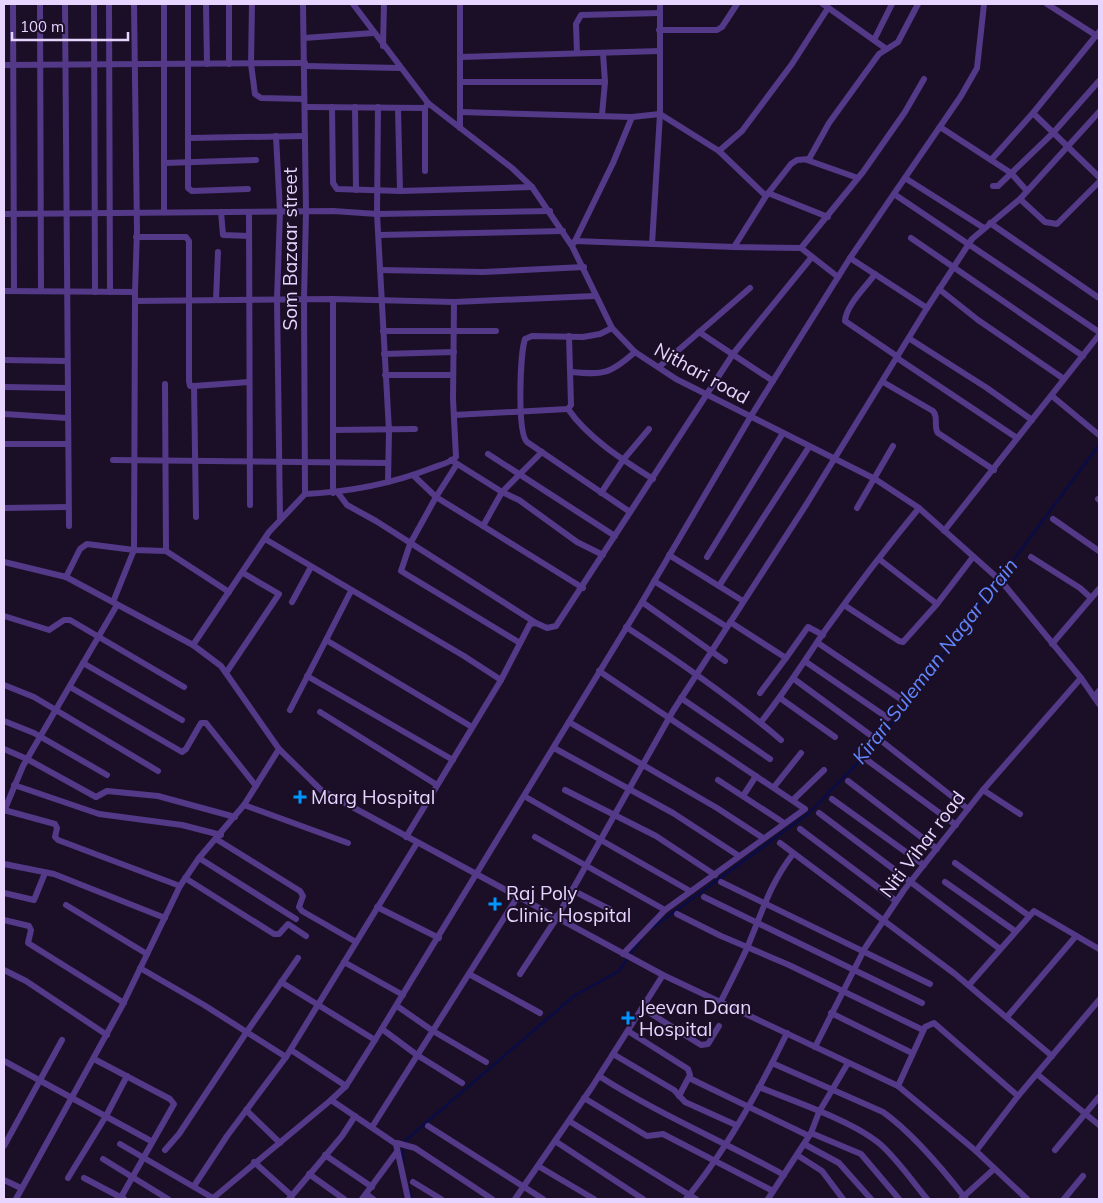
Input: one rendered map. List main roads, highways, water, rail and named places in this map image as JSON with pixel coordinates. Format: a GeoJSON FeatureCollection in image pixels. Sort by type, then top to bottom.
{"type":"FeatureCollection","features":[{"type":"Feature","properties":{"kind":"waterway","name":"Kirari Suleman Nagar Drain"},"geometry":{"type":"LineString","coordinates":[[652,928],[808,814],[878,742],[1099,445]]}},
{"type":"Feature","properties":{"kind":"waterway","name":"Kirari Suleman Nagar Drain"},"geometry":{"type":"LineString","coordinates":[[403,1164],[403,1147],[406,1140],[574,996],[619,971],[641,939]]}},
{"type":"Feature","properties":{"kind":"waterway","name":"Kirari Suleman Nagar Drain"},"geometry":{"type":"LineString","coordinates":[[409,1189],[412,1199]]}},
{"type":"Feature","properties":{"kind":"place","name":"Marg Hospital"},"geometry":{"type":"Point","coordinates":[300,797]}},
{"type":"Feature","properties":{"kind":"place","name":"Raj Poly Clinic Hospital"},"geometry":{"type":"Point","coordinates":[495,904]}},
{"type":"Feature","properties":{"kind":"place","name":"Jeevan Daan Hospital"},"geometry":{"type":"Point","coordinates":[628,1018]}}]}
